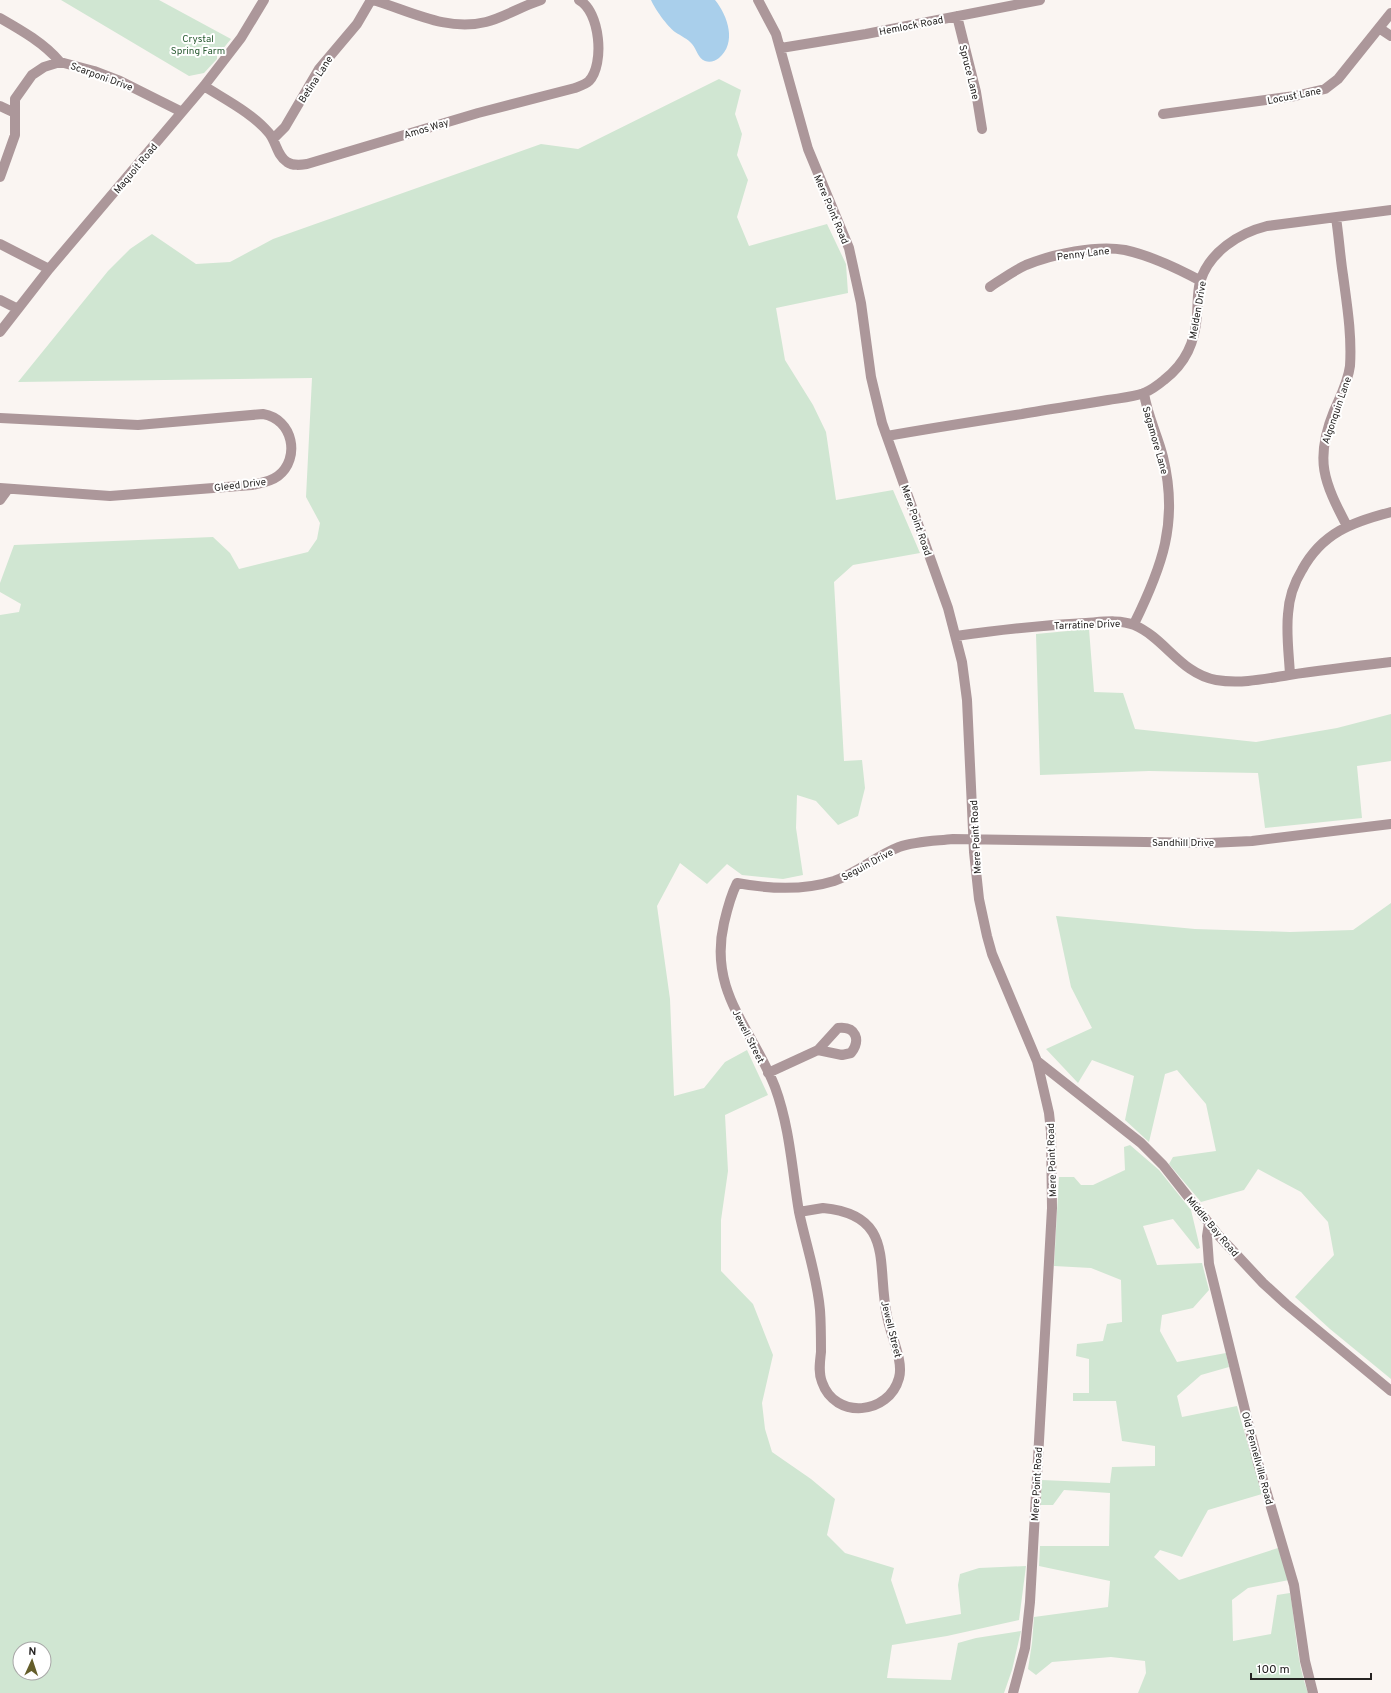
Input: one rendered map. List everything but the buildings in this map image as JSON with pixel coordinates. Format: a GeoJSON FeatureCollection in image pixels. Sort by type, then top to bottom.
{"type":"FeatureCollection","features":[{"type":"Feature","properties":{"kind":"street","name":"Maquoit Road"},"geometry":{"type":"LineString","coordinates":[[0,332],[49,269],[204,86],[241,38],[264,0]]}},
{"type":"Feature","properties":{"kind":"street"},"geometry":{"type":"LineString","coordinates":[[372,0],[398,4],[430,19],[457,24],[485,22],[541,0]]}},
{"type":"Feature","properties":{"kind":"street","name":"Betina Lane"},"geometry":{"type":"LineString","coordinates":[[273,139],[285,126],[319,69],[357,24],[372,0]]}},
{"type":"Feature","properties":{"kind":"street","name":"Amos Way"},"geometry":{"type":"LineString","coordinates":[[204,86],[237,107],[261,125],[273,139],[285,161],[292,165],[300,165],[478,113],[582,85],[589,81],[594,74],[596,64],[598,45],[596,26],[593,17],[583,2],[579,0]]}},
{"type":"Feature","properties":{"kind":"street","name":"Mere Point Road"},"geometry":{"type":"LineString","coordinates":[[758,0],[769,17],[781,48],[797,114],[808,149],[849,248],[861,303],[871,378],[882,423],[948,608],[956,636],[967,700],[974,839],[979,899],[987,936],[1006,988],[1037,1061],[1049,1113],[1051,1132],[1052,1208],[1030,1602],[1025,1648],[1013,1693]]}},
{"type":"Feature","properties":{"kind":"street","name":"Hemlock Road"},"geometry":{"type":"LineString","coordinates":[[781,48],[1040,0]]}},
{"type":"Feature","properties":{"kind":"street","name":"Locust Lane"},"geometry":{"type":"LineString","coordinates":[[1163,114],[1295,96],[1325,89],[1338,79],[1391,13]]}},
{"type":"Feature","properties":{"kind":"street","name":"Spruce Lane"},"geometry":{"type":"LineString","coordinates":[[957,16],[976,92],[982,129]]}},
{"type":"Feature","properties":{"kind":"street"},"geometry":{"type":"LineString","coordinates":[[0,18],[30,36],[54,54],[60,62]]}},
{"type":"Feature","properties":{"kind":"street"},"geometry":{"type":"LineString","coordinates":[[1379,28],[1391,36]]}},
{"type":"Feature","properties":{"kind":"street","name":"Scarponi Drive"},"geometry":{"type":"LineString","coordinates":[[1,174],[15,135],[15,99],[32,76],[44,67],[60,62],[94,71],[120,81],[182,112]]}},
{"type":"Feature","properties":{"kind":"street"},"geometry":{"type":"LineString","coordinates":[[0,106],[15,113]]}},
{"type":"Feature","properties":{"kind":"street","name":"Melden Drive"},"geometry":{"type":"LineString","coordinates":[[887,436],[1144,393],[1171,374],[1189,350],[1194,338],[1201,281],[1211,262],[1221,250],[1240,236],[1253,230],[1274,225],[1391,210]]}},
{"type":"Feature","properties":{"kind":"street","name":"Algonquin Lane"},"geometry":{"type":"LineString","coordinates":[[1336,218],[1350,329],[1349,367],[1342,394],[1326,432],[1322,457],[1325,476],[1347,526]]}},
{"type":"Feature","properties":{"kind":"street"},"geometry":{"type":"LineString","coordinates":[[0,244],[49,269]]}},
{"type":"Feature","properties":{"kind":"street","name":"Penny Lane"},"geometry":{"type":"LineString","coordinates":[[990,287],[1013,271],[1040,260],[1067,254],[1110,249],[1138,254],[1165,263],[1201,281]]}},
{"type":"Feature","properties":{"kind":"street"},"geometry":{"type":"LineString","coordinates":[[0,300],[18,309]]}},
{"type":"Feature","properties":{"kind":"street","name":"Sagamore Lane"},"geometry":{"type":"LineString","coordinates":[[1134,624],[1160,563],[1168,532],[1169,512],[1167,473],[1144,393]]}},
{"type":"Feature","properties":{"kind":"street","name":"Gleed Drive"},"geometry":{"type":"LineString","coordinates":[[0,418],[138,426],[263,414],[276,418],[282,423],[289,437],[291,446],[291,455],[284,471],[272,480],[252,485],[110,496],[4,488]]}},
{"type":"Feature","properties":{"kind":"street"},"geometry":{"type":"LineString","coordinates":[[0,500],[4,488]]}},
{"type":"Feature","properties":{"kind":"street"},"geometry":{"type":"LineString","coordinates":[[1290,675],[1288,620],[1291,594],[1298,576],[1307,560],[1330,536],[1347,526],[1391,512]]}},
{"type":"Feature","properties":{"kind":"street","name":"Tarratine Drive"},"geometry":{"type":"LineString","coordinates":[[956,636],[1066,624],[1116,621],[1134,624],[1154,637],[1188,668],[1200,675],[1214,680],[1241,682],[1391,662]]}},
{"type":"Feature","properties":{"kind":"street","name":"Sandhill Drive"},"geometry":{"type":"LineString","coordinates":[[974,839],[1209,843],[1252,841],[1391,824]]}},
{"type":"Feature","properties":{"kind":"street","name":"Seguin Drive"},"geometry":{"type":"LineString","coordinates":[[737,883],[778,888],[820,885],[846,876],[885,854],[912,843],[953,839],[974,839]]}},
{"type":"Feature","properties":{"kind":"street","name":"Jewell Street"},"geometry":{"type":"LineString","coordinates":[[737,883],[733,891],[721,936],[720,955],[722,974],[727,992],[735,1009],[775,1086],[788,1131],[799,1212],[814,1270],[820,1308],[822,1328],[820,1375],[822,1383],[830,1396],[842,1404],[862,1409],[875,1406],[888,1398],[893,1392],[900,1376],[900,1367],[886,1314],[883,1295],[880,1248],[877,1240],[868,1227],[850,1214],[824,1208],[799,1212]]}},
{"type":"Feature","properties":{"kind":"street"},"geometry":{"type":"LineString","coordinates":[[768,1072],[818,1050]]}},
{"type":"Feature","properties":{"kind":"street","name":"Middle Bay Road"},"geometry":{"type":"LineString","coordinates":[[1037,1061],[1141,1143],[1163,1165],[1230,1248],[1269,1288],[1391,1391]]}},
{"type":"Feature","properties":{"kind":"street","name":"Old Pennellville Road"},"geometry":{"type":"LineString","coordinates":[[1209,1223],[1207,1236],[1209,1264],[1258,1463],[1294,1585],[1305,1661],[1313,1693]]}},
{"type":"Feature","properties":{"kind":"green space","name":"Crystal Spring Farm"},"geometry":{"type":"Polygon","coordinates":[[[61,0],[159,0],[231,39],[217,56],[217,59],[204,73],[189,76],[61,0]]]}},
{"type":"Feature","properties":{"kind":"green space"},"geometry":{"type":"Polygon","coordinates":[[[719,79],[741,90],[735,114],[742,134],[737,155],[748,180],[737,217],[749,246],[827,224],[846,264],[848,293],[776,308],[785,360],[813,405],[826,432],[836,500],[893,490],[920,553],[853,565],[834,582],[844,761],[862,760],[865,788],[858,816],[838,825],[816,801],[797,795],[796,828],[803,875],[783,879],[742,875],[727,864],[707,884],[680,863],[657,906],[670,999],[674,1096],[704,1088],[725,1062],[747,1050],[768,1095],[725,1115],[728,1171],[721,1220],[721,1271],[753,1304],[773,1355],[762,1403],[765,1429],[772,1452],[811,1479],[835,1499],[827,1535],[845,1553],[894,1568],[891,1580],[906,1624],[961,1614],[958,1585],[960,1574],[979,1568],[1026,1566],[1019,1620],[947,1636],[892,1645],[887,1678],[951,1680],[958,1643],[976,1638],[1021,1631],[1012,1670],[1004,1693],[0,1693],[0,615],[19,612],[21,604],[0,592],[0,583],[14,545],[213,537],[230,553],[239,569],[308,552],[317,539],[320,523],[306,497],[312,378],[18,382],[108,271],[130,249],[152,234],[196,264],[230,262],[273,239],[541,144],[578,149],[719,79]]]}},
{"type":"Feature","properties":{"kind":"green space"},"geometry":{"type":"Polygon","coordinates":[[[1089,629],[1094,692],[1123,693],[1135,729],[1256,742],[1337,728],[1391,714],[1391,761],[1357,766],[1362,818],[1265,828],[1258,773],[1149,771],[1040,775],[1036,634],[1089,629]]]}},
{"type":"Feature","properties":{"kind":"green space"},"geometry":{"type":"Polygon","coordinates":[[[1391,903],[1391,1379],[1330,1329],[1295,1297],[1334,1255],[1328,1222],[1301,1192],[1258,1169],[1244,1190],[1201,1202],[1169,1164],[1173,1157],[1216,1151],[1206,1104],[1177,1070],[1165,1074],[1149,1142],[1125,1120],[1134,1076],[1092,1060],[1078,1083],[1046,1049],[1092,1028],[1071,987],[1056,916],[1195,929],[1290,932],[1353,930],[1391,903]]]}},
{"type":"Feature","properties":{"kind":"green space"},"geometry":{"type":"Polygon","coordinates":[[[1130,1145],[1159,1170],[1191,1210],[1200,1248],[1197,1249],[1173,1219],[1143,1226],[1157,1265],[1202,1263],[1209,1290],[1193,1308],[1162,1315],[1160,1331],[1177,1362],[1226,1353],[1229,1367],[1201,1375],[1177,1396],[1182,1417],[1237,1406],[1262,1494],[1208,1510],[1182,1557],[1160,1550],[1154,1557],[1179,1580],[1278,1548],[1289,1580],[1248,1588],[1232,1600],[1233,1641],[1271,1634],[1277,1595],[1290,1593],[1301,1669],[1308,1693],[1138,1693],[1146,1673],[1145,1661],[1111,1657],[1052,1662],[1036,1675],[1028,1669],[1034,1617],[1108,1607],[1110,1581],[1039,1566],[1040,1546],[1109,1546],[1110,1493],[1064,1490],[1053,1505],[1040,1505],[1042,1480],[1110,1483],[1112,1467],[1155,1466],[1155,1446],[1122,1441],[1116,1401],[1073,1401],[1073,1393],[1089,1393],[1089,1359],[1076,1356],[1077,1344],[1103,1341],[1107,1324],[1122,1322],[1121,1280],[1091,1268],[1054,1266],[1059,1177],[1074,1177],[1081,1185],[1093,1185],[1125,1170],[1124,1147],[1130,1145]]]}},
{"type":"Feature","properties":{"kind":"water"},"geometry":{"type":"Polygon","coordinates":[[[651,0],[715,0],[724,14],[729,29],[728,45],[725,52],[714,61],[709,62],[703,60],[690,42],[668,26],[651,0]]]}}]}
